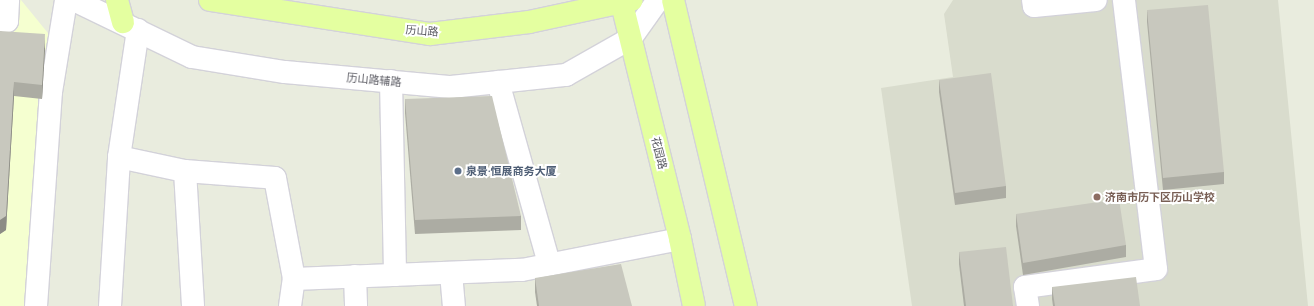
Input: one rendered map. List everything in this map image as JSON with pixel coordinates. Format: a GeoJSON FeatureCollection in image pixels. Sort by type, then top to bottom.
{"type":"FeatureCollection","features":[{"type":"Feature","properties":{"kind":"main road"},"geometry":{"type":"LineString","coordinates":[[117,0],[131,26]]}},
{"type":"Feature","properties":{"kind":"main road","name":"历山路"},"geometry":{"type":"LineString","coordinates":[[210,0],[430,34],[529,22],[625,1]]}},
{"type":"Feature","properties":{"kind":"main road"},"geometry":{"type":"LineString","coordinates":[[673,0],[746,306]]}},
{"type":"Feature","properties":{"kind":"main road","name":"花园路"},"geometry":{"type":"LineString","coordinates":[[625,1],[631,38],[680,239],[694,306]]}},
{"type":"Feature","properties":{"kind":"street"},"geometry":{"type":"LineString","coordinates":[[0,21],[7,21],[8,0]]}},
{"type":"Feature","properties":{"kind":"street"},"geometry":{"type":"LineString","coordinates":[[36,306],[50,92],[66,0]]}},
{"type":"Feature","properties":{"kind":"street","name":"历山路辅路"},"geometry":{"type":"LineString","coordinates":[[74,0],[131,26],[192,57],[285,72],[451,87],[566,75],[631,38],[658,0]]}},
{"type":"Feature","properties":{"kind":"street"},"geometry":{"type":"LineString","coordinates":[[1033,0],[1034,6],[1096,0]]}},
{"type":"Feature","properties":{"kind":"street"},"geometry":{"type":"LineString","coordinates":[[1028,306],[1025,287],[1156,269],[1124,0]]}},
{"type":"Feature","properties":{"kind":"street"},"geometry":{"type":"LineString","coordinates":[[110,306],[119,157],[131,26]]}},
{"type":"Feature","properties":{"kind":"street"},"geometry":{"type":"LineString","coordinates":[[391,82],[395,275]]}},
{"type":"Feature","properties":{"kind":"street"},"geometry":{"type":"LineString","coordinates":[[498,82],[549,263]]}},
{"type":"Feature","properties":{"kind":"street"},"geometry":{"type":"LineString","coordinates":[[119,157],[185,171],[275,178],[294,278],[290,306]]}},
{"type":"Feature","properties":{"kind":"street"},"geometry":{"type":"LineString","coordinates":[[185,171],[193,306]]}},
{"type":"Feature","properties":{"kind":"street"},"geometry":{"type":"LineString","coordinates":[[294,278],[522,270],[549,263],[680,239]]}},
{"type":"Feature","properties":{"kind":"street"},"geometry":{"type":"LineString","coordinates":[[451,273],[454,306]]}},
{"type":"Feature","properties":{"kind":"street"},"geometry":{"type":"LineString","coordinates":[[355,276],[356,306]]}},
{"type":"Feature","properties":{"kind":"shaded area"},"geometry":{"type":"Polygon","coordinates":[[[0,0],[21,0],[52,38],[30,306],[0,306],[0,0]]]}},
{"type":"Feature","properties":{"kind":"shaded area","name":"济南市历下区历山学校"},"geometry":{"type":"Polygon","coordinates":[[[953,0],[1278,0],[1308,306],[912,306],[881,88],[953,77],[944,14],[953,0]]]}},
{"type":"Feature","properties":{"kind":"building"},"geometry":{"type":"Polygon","coordinates":[[[1208,5],[1224,172],[1163,178],[1147,10],[1208,5]]]}},
{"type":"Feature","properties":{"kind":"building"},"geometry":{"type":"Polygon","coordinates":[[[0,31],[45,34],[42,85],[14,82],[6,216],[0,220],[0,31]]]}},
{"type":"Feature","properties":{"kind":"building"},"geometry":{"type":"Polygon","coordinates":[[[991,73],[1006,186],[955,193],[939,80],[991,73]]]}},
{"type":"Feature","properties":{"kind":"building","name":"泉景·恒展商务大厦"},"geometry":{"type":"Polygon","coordinates":[[[492,96],[521,216],[415,220],[405,99],[492,96]]]}},
{"type":"Feature","properties":{"kind":"building"},"geometry":{"type":"Polygon","coordinates":[[[1119,199],[1126,245],[1023,263],[1016,214],[1119,199]]]}},
{"type":"Feature","properties":{"kind":"building"},"geometry":{"type":"Polygon","coordinates":[[[1006,247],[1013,306],[966,306],[959,252],[1006,247]]]}},
{"type":"Feature","properties":{"kind":"building"},"geometry":{"type":"Polygon","coordinates":[[[621,264],[632,306],[539,306],[535,278],[621,264]]]}},
{"type":"Feature","properties":{"kind":"building"},"geometry":{"type":"Polygon","coordinates":[[[1136,277],[1140,306],[1055,306],[1052,287],[1136,277]]]}},
{"type":"Feature","properties":{"kind":"place","name":"泉景·恒展商务大厦"},"geometry":{"type":"Point","coordinates":[458,171]}},
{"type":"Feature","properties":{"kind":"place","name":"济南市历下区历山学校"},"geometry":{"type":"Point","coordinates":[1097,197]}}]}
